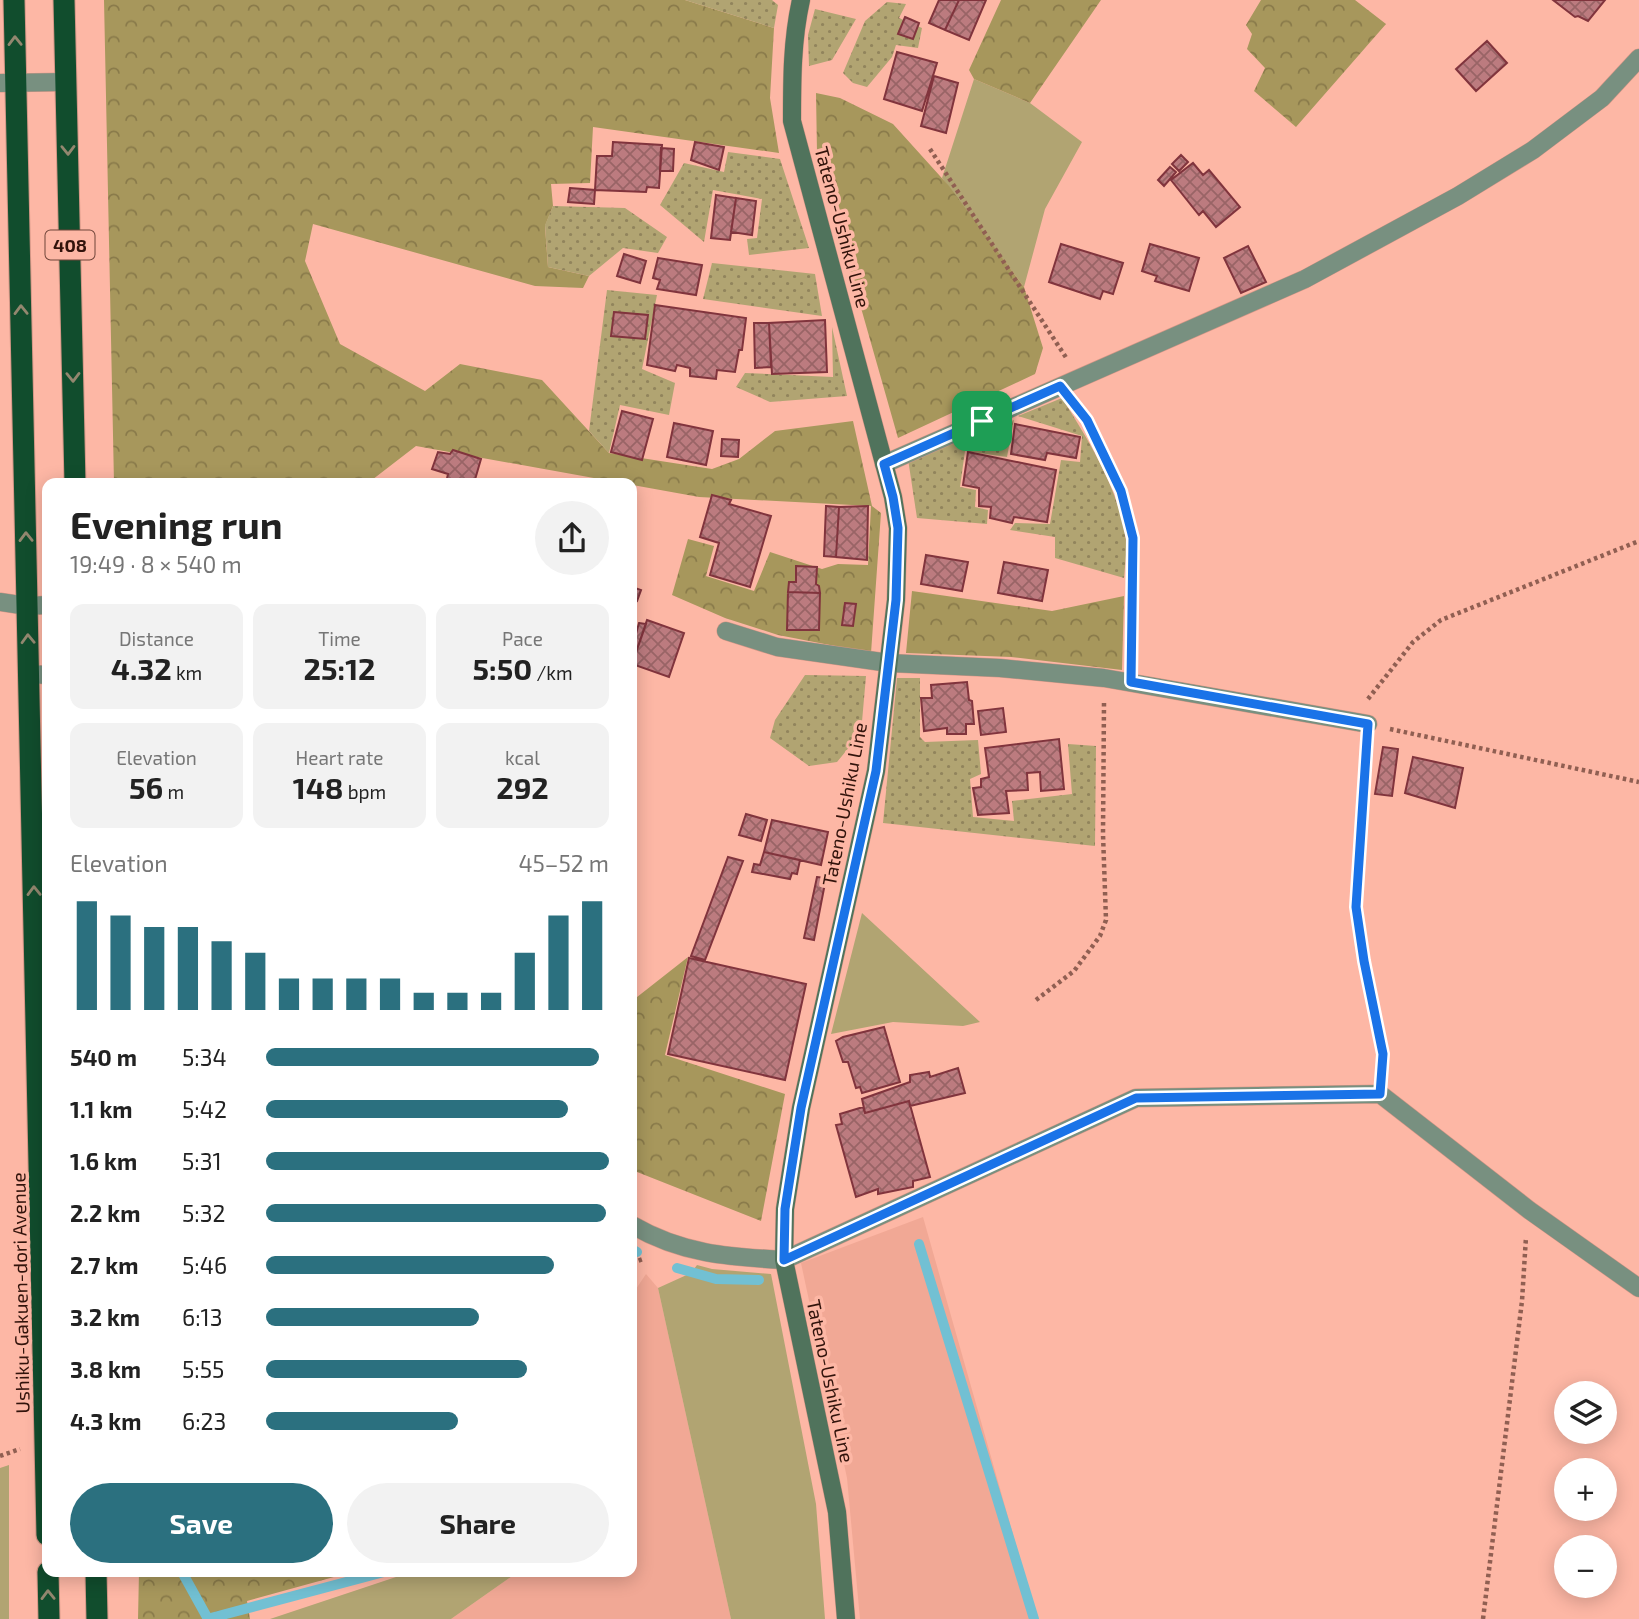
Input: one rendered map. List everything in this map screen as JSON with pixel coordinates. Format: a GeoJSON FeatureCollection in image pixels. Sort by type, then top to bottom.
{"type":"FeatureCollection","features":[{"type":"Feature","properties":{"kind":"highway","name":"Ushiku-Gakuen-dori Avenue"},"geometry":{"type":"LineString","coordinates":[[14,0],[8,83],[37,605],[42,1057]]}},
{"type":"Feature","properties":{"kind":"highway","name":"408"},"geometry":{"type":"LineString","coordinates":[[64,0],[75,478]]}},
{"type":"Feature","properties":{"kind":"highway"},"geometry":{"type":"LineString","coordinates":[[48,1577],[49,1619]]}},
{"type":"Feature","properties":{"kind":"highway"},"geometry":{"type":"LineString","coordinates":[[96,1577],[97,1619]]}},
{"type":"Feature","properties":{"kind":"main road","name":"Tateno-Ushiku Line"},"geometry":{"type":"LineString","coordinates":[[801,0],[795,25],[791,70],[792,121],[893,497],[898,528],[896,600],[876,771],[801,1108],[785,1209],[784,1260],[837,1512],[846,1619]]}},
{"type":"Feature","properties":{"kind":"street"},"geometry":{"type":"LineString","coordinates":[[884,464],[1305,279],[1458,196],[1532,150],[1602,98],[1639,58]]}},
{"type":"Feature","properties":{"kind":"street"},"geometry":{"type":"LineString","coordinates":[[8,83],[66,82]]}},
{"type":"Feature","properties":{"kind":"street"},"geometry":{"type":"LineString","coordinates":[[0,602],[37,605]]}},
{"type":"Feature","properties":{"kind":"street"},"geometry":{"type":"LineString","coordinates":[[726,631],[776,648],[889,663],[1000,668],[1104,678],[1362,723]]}},
{"type":"Feature","properties":{"kind":"street"},"geometry":{"type":"LineString","coordinates":[[637,1228],[664,1241],[696,1251],[721,1256],[784,1260],[1136,1098],[1380,1094],[1529,1210],[1639,1288]]}},
{"type":"Feature","properties":{"kind":"path"},"geometry":{"type":"LineString","coordinates":[[930,149],[1079,378]]}},
{"type":"Feature","properties":{"kind":"path"},"geometry":{"type":"LineString","coordinates":[[1060,386],[1087,420],[1121,491],[1133,538],[1131,682]]}},
{"type":"Feature","properties":{"kind":"path"},"geometry":{"type":"LineString","coordinates":[[1380,1094],[1383,1054],[1356,907],[1362,723],[1371,694],[1413,642],[1441,620],[1639,541]]}},
{"type":"Feature","properties":{"kind":"path"},"geometry":{"type":"LineString","coordinates":[[1036,1000],[1074,971],[1100,936],[1106,920],[1102,834],[1104,678]]}},
{"type":"Feature","properties":{"kind":"path"},"geometry":{"type":"LineString","coordinates":[[1362,723],[1639,782]]}},
{"type":"Feature","properties":{"kind":"path"},"geometry":{"type":"LineString","coordinates":[[1483,1619],[1522,1301],[1529,1210]]}},
{"type":"Feature","properties":{"kind":"shaded area"},"geometry":{"type":"Polygon","coordinates":[[[685,0],[772,0],[778,5],[774,28],[685,0]]]}},
{"type":"Feature","properties":{"kind":"shaded area"},"geometry":{"type":"Polygon","coordinates":[[[887,2],[906,4],[899,18],[922,28],[918,48],[896,45],[892,57],[867,87],[853,83],[843,73],[865,21],[887,2]]]}},
{"type":"Feature","properties":{"kind":"shaded area"},"geometry":{"type":"Polygon","coordinates":[[[815,9],[856,19],[832,60],[809,66],[808,35],[815,9]]]}},
{"type":"Feature","properties":{"kind":"shaded area"},"geometry":{"type":"Polygon","coordinates":[[[974,79],[1030,103],[1082,142],[1045,209],[1024,287],[942,178],[974,79]]]}},
{"type":"Feature","properties":{"kind":"shaded area"},"geometry":{"type":"Polygon","coordinates":[[[728,152],[780,159],[809,248],[749,255],[747,239],[757,238],[762,199],[713,190],[704,242],[660,205],[684,163],[724,172],[728,152]]]}},
{"type":"Feature","properties":{"kind":"shaded area"},"geometry":{"type":"Polygon","coordinates":[[[553,206],[625,208],[667,237],[658,253],[623,248],[589,276],[548,267],[545,225],[553,206]]]}},
{"type":"Feature","properties":{"kind":"shaded area"},"geometry":{"type":"Polygon","coordinates":[[[712,263],[815,274],[822,316],[703,299],[712,263]]]}},
{"type":"Feature","properties":{"kind":"shaded area"},"geometry":{"type":"Polygon","coordinates":[[[607,290],[657,295],[642,369],[675,383],[669,415],[620,405],[609,453],[589,431],[607,290]]]}},
{"type":"Feature","properties":{"kind":"shaded area"},"geometry":{"type":"Polygon","coordinates":[[[832,327],[847,396],[770,402],[736,387],[745,373],[833,377],[832,327]]]}},
{"type":"Feature","properties":{"kind":"shaded area"},"geometry":{"type":"Polygon","coordinates":[[[1062,398],[1092,448],[1117,502],[1126,540],[1124,578],[1055,558],[1055,537],[1010,530],[1015,523],[1050,524],[1061,460],[1080,462],[1082,436],[1018,416],[1062,398]]]}},
{"type":"Feature","properties":{"kind":"shaded area"},"geometry":{"type":"Polygon","coordinates":[[[1014,420],[1007,457],[965,451],[960,487],[976,490],[975,507],[988,510],[987,524],[917,518],[908,459],[1014,420]]]}},
{"type":"Feature","properties":{"kind":"shaded area"},"geometry":{"type":"Polygon","coordinates":[[[805,675],[866,676],[861,733],[837,762],[809,766],[770,738],[775,720],[805,675]]]}},
{"type":"Feature","properties":{"kind":"shaded area"},"geometry":{"type":"Polygon","coordinates":[[[897,678],[920,678],[920,737],[925,742],[978,740],[981,774],[970,779],[973,817],[1014,821],[1012,801],[1072,794],[1068,744],[1096,746],[1095,846],[883,823],[897,678]]]}},
{"type":"Feature","properties":{"kind":"shaded area"},"geometry":{"type":"Polygon","coordinates":[[[862,913],[980,1022],[963,1026],[893,1022],[831,1034],[862,913]]]}},
{"type":"Feature","properties":{"kind":"shaded area"},"geometry":{"type":"Polygon","coordinates":[[[923,1217],[1037,1619],[860,1619],[847,1478],[801,1263],[923,1217]]]}},
{"type":"Feature","properties":{"kind":"shaded area"},"geometry":{"type":"Polygon","coordinates":[[[697,1265],[712,1269],[771,1274],[816,1504],[825,1619],[731,1619],[658,1288],[691,1273],[697,1265]]]}},
{"type":"Feature","properties":{"kind":"shaded area"},"geometry":{"type":"Polygon","coordinates":[[[646,1274],[658,1288],[731,1619],[451,1619],[511,1577],[637,1577],[637,1288],[646,1274]]]}},
{"type":"Feature","properties":{"kind":"shaded area"},"geometry":{"type":"Polygon","coordinates":[[[9,1465],[9,1619],[0,1619],[0,1468],[9,1465]]]}},
{"type":"Feature","properties":{"kind":"shaded area"},"geometry":{"type":"Polygon","coordinates":[[[396,1577],[511,1577],[451,1619],[270,1619],[396,1577]]]}},
{"type":"Feature","properties":{"kind":"green space"},"geometry":{"type":"Polygon","coordinates":[[[104,0],[685,0],[774,28],[770,98],[779,153],[593,127],[590,183],[551,184],[553,206],[545,226],[548,267],[589,276],[583,288],[535,286],[313,224],[305,261],[340,344],[425,391],[460,364],[542,380],[609,453],[712,469],[739,459],[775,431],[853,421],[872,506],[881,513],[871,653],[778,635],[725,618],[672,595],[688,539],[714,546],[706,576],[754,591],[770,552],[822,569],[838,564],[868,565],[871,506],[699,497],[637,486],[637,478],[594,478],[416,446],[374,478],[114,478],[104,0]]]}},
{"type":"Feature","properties":{"kind":"green space"},"geometry":{"type":"Polygon","coordinates":[[[1001,0],[1101,0],[1030,103],[974,79],[969,70],[1001,0]]]}},
{"type":"Feature","properties":{"kind":"green space"},"geometry":{"type":"Polygon","coordinates":[[[1261,0],[1355,0],[1386,24],[1296,127],[1254,91],[1265,68],[1247,49],[1252,34],[1246,25],[1261,0]]]}},
{"type":"Feature","properties":{"kind":"green space"},"geometry":{"type":"Polygon","coordinates":[[[816,93],[840,98],[893,124],[949,186],[1024,287],[1043,348],[1035,374],[898,438],[817,153],[816,93]]]}},
{"type":"Feature","properties":{"kind":"green space"},"geometry":{"type":"Polygon","coordinates":[[[912,591],[1052,611],[1124,596],[1122,670],[1011,657],[906,653],[912,591]]]}},
{"type":"Feature","properties":{"kind":"green space"},"geometry":{"type":"Polygon","coordinates":[[[688,957],[665,1055],[785,1094],[761,1221],[637,1172],[637,997],[688,957]]]}},
{"type":"Feature","properties":{"kind":"green space"},"geometry":{"type":"Polygon","coordinates":[[[139,1577],[334,1577],[247,1601],[250,1619],[138,1619],[139,1577]]]}},
{"type":"Feature","properties":{"kind":"building"},"geometry":{"type":"Polygon","coordinates":[[[939,0],[959,0],[945,30],[929,23],[939,0]]]}},
{"type":"Feature","properties":{"kind":"building"},"geometry":{"type":"Polygon","coordinates":[[[959,0],[986,0],[969,40],[945,30],[959,0]]]}},
{"type":"Feature","properties":{"kind":"building"},"geometry":{"type":"Polygon","coordinates":[[[1553,0],[1605,0],[1588,21],[1575,17],[1553,0]]]}},
{"type":"Feature","properties":{"kind":"building"},"geometry":{"type":"Polygon","coordinates":[[[905,17],[919,23],[913,39],[898,34],[905,17]]]}},
{"type":"Feature","properties":{"kind":"building"},"geometry":{"type":"Polygon","coordinates":[[[1487,41],[1507,63],[1476,91],[1456,69],[1487,41]]]}},
{"type":"Feature","properties":{"kind":"building"},"geometry":{"type":"Polygon","coordinates":[[[897,52],[937,63],[922,111],[884,99],[897,52]]]}},
{"type":"Feature","properties":{"kind":"building"},"geometry":{"type":"Polygon","coordinates":[[[934,76],[958,83],[946,133],[921,126],[934,76]]]}},
{"type":"Feature","properties":{"kind":"building"},"geometry":{"type":"Polygon","coordinates":[[[613,142],[662,145],[659,188],[647,187],[646,192],[595,190],[597,156],[612,156],[613,142]]]}},
{"type":"Feature","properties":{"kind":"building"},"geometry":{"type":"Polygon","coordinates":[[[695,142],[724,147],[719,170],[691,160],[695,142]]]}},
{"type":"Feature","properties":{"kind":"building"},"geometry":{"type":"Polygon","coordinates":[[[661,148],[674,149],[673,171],[660,171],[661,148]]]}},
{"type":"Feature","properties":{"kind":"building"},"geometry":{"type":"Polygon","coordinates":[[[1181,155],[1188,162],[1179,171],[1172,164],[1181,155]]]}},
{"type":"Feature","properties":{"kind":"building"},"geometry":{"type":"Polygon","coordinates":[[[1193,163],[1203,175],[1209,170],[1240,207],[1216,227],[1203,211],[1199,215],[1171,180],[1193,163]]]}},
{"type":"Feature","properties":{"kind":"building"},"geometry":{"type":"Polygon","coordinates":[[[1170,167],[1176,172],[1164,186],[1158,180],[1170,167]]]}},
{"type":"Feature","properties":{"kind":"building"},"geometry":{"type":"Polygon","coordinates":[[[570,188],[595,190],[594,204],[568,202],[570,188]]]}},
{"type":"Feature","properties":{"kind":"building"},"geometry":{"type":"Polygon","coordinates":[[[716,195],[736,198],[730,240],[711,238],[716,195]]]}},
{"type":"Feature","properties":{"kind":"building"},"geometry":{"type":"Polygon","coordinates":[[[736,198],[756,201],[752,235],[731,232],[736,198]]]}},
{"type":"Feature","properties":{"kind":"building"},"geometry":{"type":"Polygon","coordinates":[[[1061,244],[1123,263],[1113,294],[1103,291],[1100,299],[1049,282],[1061,244]]]}},
{"type":"Feature","properties":{"kind":"building"},"geometry":{"type":"Polygon","coordinates":[[[1150,244],[1199,258],[1189,291],[1155,281],[1157,276],[1142,271],[1150,244]]]}},
{"type":"Feature","properties":{"kind":"building"},"geometry":{"type":"Polygon","coordinates":[[[1248,246],[1266,282],[1241,293],[1224,258],[1248,246]]]}},
{"type":"Feature","properties":{"kind":"building"},"geometry":{"type":"Polygon","coordinates":[[[624,254],[646,261],[640,283],[617,276],[624,254]]]}},
{"type":"Feature","properties":{"kind":"building"},"geometry":{"type":"Polygon","coordinates":[[[658,258],[702,265],[696,295],[657,289],[660,280],[653,278],[658,258]]]}},
{"type":"Feature","properties":{"kind":"building"},"geometry":{"type":"Polygon","coordinates":[[[655,305],[746,318],[742,350],[739,350],[735,372],[717,370],[716,379],[690,376],[690,368],[677,365],[675,371],[647,365],[655,305]]]}},
{"type":"Feature","properties":{"kind":"building"},"geometry":{"type":"Polygon","coordinates":[[[614,312],[648,315],[645,339],[611,336],[614,312]]]}},
{"type":"Feature","properties":{"kind":"building"},"geometry":{"type":"Polygon","coordinates":[[[825,320],[827,372],[772,374],[769,323],[825,320]]]}},
{"type":"Feature","properties":{"kind":"building"},"geometry":{"type":"Polygon","coordinates":[[[754,323],[769,323],[771,367],[755,368],[754,323]]]}},
{"type":"Feature","properties":{"kind":"building"},"geometry":{"type":"Polygon","coordinates":[[[622,411],[653,419],[642,460],[611,452],[622,411]]]}},
{"type":"Feature","properties":{"kind":"building"},"geometry":{"type":"Polygon","coordinates":[[[674,423],[713,431],[706,465],[667,457],[674,423]]]}},
{"type":"Feature","properties":{"kind":"building"},"geometry":{"type":"Polygon","coordinates":[[[1015,424],[1080,437],[1076,458],[1047,453],[1045,460],[1011,454],[1015,424]]]}},
{"type":"Feature","properties":{"kind":"building"},"geometry":{"type":"Polygon","coordinates":[[[722,439],[739,440],[738,457],[721,456],[722,439]]]}},
{"type":"Feature","properties":{"kind":"building"},"geometry":{"type":"Polygon","coordinates":[[[453,450],[481,459],[475,478],[447,478],[448,474],[432,469],[438,452],[450,454],[453,450]]]}},
{"type":"Feature","properties":{"kind":"building"},"geometry":{"type":"Polygon","coordinates":[[[968,452],[1056,470],[1047,522],[1014,517],[1012,523],[990,518],[991,507],[979,506],[979,488],[963,485],[968,452]]]}},
{"type":"Feature","properties":{"kind":"building"},"geometry":{"type":"Polygon","coordinates":[[[712,495],[731,500],[729,504],[771,516],[750,587],[710,575],[719,543],[700,537],[712,495]]]}},
{"type":"Feature","properties":{"kind":"building"},"geometry":{"type":"Polygon","coordinates":[[[826,506],[839,507],[836,557],[824,556],[826,506]]]}},
{"type":"Feature","properties":{"kind":"building"},"geometry":{"type":"Polygon","coordinates":[[[868,506],[867,560],[836,557],[839,507],[868,506]]]}},
{"type":"Feature","properties":{"kind":"building"},"geometry":{"type":"Polygon","coordinates":[[[926,555],[968,562],[962,591],[921,584],[926,555]]]}},
{"type":"Feature","properties":{"kind":"building"},"geometry":{"type":"Polygon","coordinates":[[[1004,562],[1048,570],[1042,601],[998,593],[1004,562]]]}},
{"type":"Feature","properties":{"kind":"building"},"geometry":{"type":"Polygon","coordinates":[[[796,566],[817,567],[816,584],[820,593],[788,592],[789,582],[796,582],[796,566]]]}},
{"type":"Feature","properties":{"kind":"building"},"geometry":{"type":"Polygon","coordinates":[[[788,592],[820,593],[819,630],[787,630],[788,592]]]}},
{"type":"Feature","properties":{"kind":"building"},"geometry":{"type":"Polygon","coordinates":[[[845,603],[856,604],[853,626],[842,625],[845,603]]]}},
{"type":"Feature","properties":{"kind":"building"},"geometry":{"type":"Polygon","coordinates":[[[647,620],[684,633],[669,677],[637,666],[637,649],[647,620]]]}},
{"type":"Feature","properties":{"kind":"building"},"geometry":{"type":"Polygon","coordinates":[[[639,623],[646,624],[637,650],[639,623]]]}},
{"type":"Feature","properties":{"kind":"building"},"geometry":{"type":"Polygon","coordinates":[[[967,682],[974,724],[966,724],[966,734],[947,734],[947,728],[924,731],[921,698],[932,698],[931,685],[967,682]]]}},
{"type":"Feature","properties":{"kind":"building"},"geometry":{"type":"Polygon","coordinates":[[[1003,708],[1006,732],[981,735],[978,711],[1003,708]]]}},
{"type":"Feature","properties":{"kind":"building"},"geometry":{"type":"Polygon","coordinates":[[[1059,739],[1064,789],[1041,791],[1040,772],[1027,773],[1028,790],[1006,791],[1009,813],[978,815],[973,788],[981,787],[981,779],[989,777],[985,748],[1059,739]]]}},
{"type":"Feature","properties":{"kind":"building"},"geometry":{"type":"Polygon","coordinates":[[[1383,747],[1398,749],[1392,796],[1375,794],[1383,747]]]}},
{"type":"Feature","properties":{"kind":"building"},"geometry":{"type":"Polygon","coordinates":[[[1413,757],[1463,768],[1455,808],[1405,793],[1413,757]]]}},
{"type":"Feature","properties":{"kind":"building"},"geometry":{"type":"Polygon","coordinates":[[[746,814],[767,820],[761,841],[739,835],[746,814]]]}},
{"type":"Feature","properties":{"kind":"building"},"geometry":{"type":"Polygon","coordinates":[[[772,820],[828,832],[821,865],[764,852],[772,820]]]}},
{"type":"Feature","properties":{"kind":"building"},"geometry":{"type":"Polygon","coordinates":[[[764,852],[800,860],[797,874],[792,873],[790,879],[752,872],[754,864],[760,865],[764,852]]]}},
{"type":"Feature","properties":{"kind":"building"},"geometry":{"type":"Polygon","coordinates":[[[728,857],[743,861],[705,960],[691,956],[728,857]]]}},
{"type":"Feature","properties":{"kind":"building"},"geometry":{"type":"Polygon","coordinates":[[[817,877],[826,878],[814,940],[804,938],[817,877]]]}},
{"type":"Feature","properties":{"kind":"building"},"geometry":{"type":"Polygon","coordinates":[[[689,958],[806,984],[785,1080],[668,1054],[689,958]]]}},
{"type":"Feature","properties":{"kind":"building"},"geometry":{"type":"Polygon","coordinates":[[[884,1027],[900,1082],[862,1093],[860,1087],[856,1088],[848,1062],[843,1062],[836,1041],[884,1027]]]}},
{"type":"Feature","properties":{"kind":"building"},"geometry":{"type":"Polygon","coordinates":[[[958,1068],[965,1093],[910,1106],[909,1101],[865,1113],[862,1099],[910,1082],[910,1075],[929,1072],[930,1077],[958,1068]]]}},
{"type":"Feature","properties":{"kind":"building"},"geometry":{"type":"Polygon","coordinates":[[[909,1101],[930,1177],[913,1181],[913,1187],[878,1194],[878,1189],[856,1197],[836,1125],[842,1124],[840,1114],[863,1107],[865,1113],[909,1101]]]}},
{"type":"Feature","properties":{"kind":"waterway"},"geometry":{"type":"LineString","coordinates":[[919,1244],[1034,1619]]}},
{"type":"Feature","properties":{"kind":"waterway"},"geometry":{"type":"LineString","coordinates":[[677,1268],[716,1279],[759,1280]]}},
{"type":"Feature","properties":{"kind":"waterway"},"geometry":{"type":"LineString","coordinates":[[185,1577],[208,1619]]}},
{"type":"Feature","properties":{"kind":"waterway"},"geometry":{"type":"LineString","coordinates":[[207,1619],[365,1577]]}},
{"type":"Feature","properties":{"kind":"route"},"geometry":{"type":"LineString","coordinates":[[1060,386],[1087,420],[1121,491],[1133,538],[1131,682],[1368,724],[1356,907],[1383,1054],[1380,1094],[1136,1098],[784,1260],[785,1209],[801,1108],[876,771],[896,600],[898,528],[884,464],[982,421],[1060,386]]}}]}
